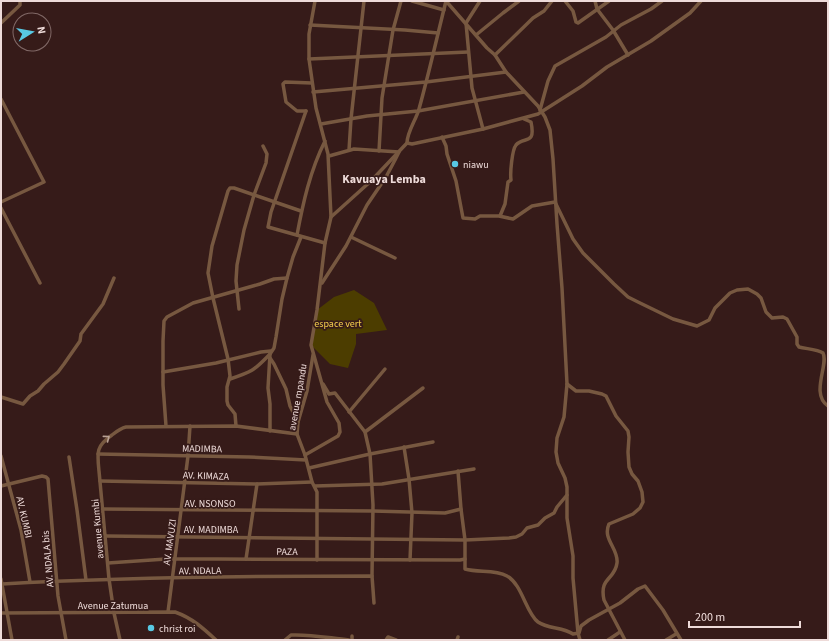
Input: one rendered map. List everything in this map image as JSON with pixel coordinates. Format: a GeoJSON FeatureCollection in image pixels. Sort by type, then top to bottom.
{"type":"FeatureCollection","features":[{"type":"Feature","properties":{"kind":"street"},"geometry":{"type":"LineString","coordinates":[[1,23],[20,5],[20,1]]}},
{"type":"Feature","properties":{"kind":"street"},"geometry":{"type":"LineString","coordinates":[[305,455],[335,438],[340,432],[339,423],[327,402],[313,354],[311,340],[317,310],[325,243],[331,217],[329,156],[316,108],[308,59],[310,25],[315,1]]}},
{"type":"Feature","properties":{"kind":"street"},"geometry":{"type":"LineString","coordinates":[[349,150],[360,27],[364,1]]}},
{"type":"Feature","properties":{"kind":"street"},"geometry":{"type":"LineString","coordinates":[[379,151],[384,85],[393,30],[402,1]]}},
{"type":"Feature","properties":{"kind":"street"},"geometry":{"type":"LineString","coordinates":[[412,1],[444,10]]}},
{"type":"Feature","properties":{"kind":"street"},"geometry":{"type":"LineString","coordinates":[[331,217],[371,181],[407,143],[434,54],[446,1]]}},
{"type":"Feature","properties":{"kind":"street"},"geometry":{"type":"LineString","coordinates":[[446,1],[487,48],[495,55],[506,72],[540,111],[547,123],[552,141],[567,384],[564,417],[557,438],[556,452],[558,463],[566,482],[567,518],[573,556],[573,578],[578,633],[580,640]]}},
{"type":"Feature","properties":{"kind":"street"},"geometry":{"type":"LineString","coordinates":[[480,1],[466,23],[470,77],[474,101],[483,128]]}},
{"type":"Feature","properties":{"kind":"street"},"geometry":{"type":"LineString","coordinates":[[476,35],[519,1]]}},
{"type":"Feature","properties":{"kind":"street"},"geometry":{"type":"LineString","coordinates":[[495,55],[534,18],[544,11],[552,1]]}},
{"type":"Feature","properties":{"kind":"street"},"geometry":{"type":"LineString","coordinates":[[566,1],[573,11],[576,22],[578,23],[609,1]]}},
{"type":"Feature","properties":{"kind":"street"},"geometry":{"type":"LineString","coordinates":[[595,1],[597,9],[614,30],[628,55]]}},
{"type":"Feature","properties":{"kind":"street"},"geometry":{"type":"LineString","coordinates":[[540,111],[548,81],[555,66],[606,37],[614,30],[662,1]]}},
{"type":"Feature","properties":{"kind":"street"},"geometry":{"type":"LineString","coordinates":[[407,143],[412,144],[538,114],[540,111],[582,86],[607,67],[644,46],[690,13],[702,1]]}},
{"type":"Feature","properties":{"kind":"street"},"geometry":{"type":"LineString","coordinates":[[310,25],[438,33]]}},
{"type":"Feature","properties":{"kind":"street"},"geometry":{"type":"LineString","coordinates":[[308,59],[468,52]]}},
{"type":"Feature","properties":{"kind":"street"},"geometry":{"type":"LineString","coordinates":[[313,92],[426,82],[506,72]]}},
{"type":"Feature","properties":{"kind":"street"},"geometry":{"type":"LineString","coordinates":[[312,83],[283,82],[286,102],[297,111],[306,110],[274,202],[268,227],[325,243]]}},
{"type":"Feature","properties":{"kind":"street"},"geometry":{"type":"LineString","coordinates":[[321,124],[381,114],[418,110],[524,92]]}},
{"type":"Feature","properties":{"kind":"street"},"geometry":{"type":"LineString","coordinates":[[1,98],[44,182],[1,202]]}},
{"type":"Feature","properties":{"kind":"street"},"geometry":{"type":"LineString","coordinates":[[500,216],[505,204],[508,182],[511,180],[511,165],[515,146],[529,139],[532,133],[531,122],[523,118]]}},
{"type":"Feature","properties":{"kind":"street"},"geometry":{"type":"LineString","coordinates":[[442,137],[456,180],[462,217],[469,219],[480,216],[500,216],[513,219],[532,206],[555,202]]}},
{"type":"Feature","properties":{"kind":"street"},"geometry":{"type":"LineString","coordinates":[[297,236],[304,196],[316,159],[325,141]]}},
{"type":"Feature","properties":{"kind":"street"},"geometry":{"type":"LineString","coordinates":[[239,309],[237,265],[244,230],[254,195],[266,163],[267,154],[263,146]]}},
{"type":"Feature","properties":{"kind":"street"},"geometry":{"type":"LineString","coordinates":[[329,156],[349,150],[398,152]]}},
{"type":"Feature","properties":{"kind":"street"},"geometry":{"type":"LineString","coordinates":[[322,283],[340,258],[367,205],[395,160],[398,152]]}},
{"type":"Feature","properties":{"kind":"street"},"geometry":{"type":"LineString","coordinates":[[236,426],[235,414],[228,405],[227,401],[230,379],[228,359],[208,273],[216,231],[228,191],[230,188],[234,188],[301,211]]}},
{"type":"Feature","properties":{"kind":"street"},"geometry":{"type":"LineString","coordinates":[[555,202],[573,239],[583,253],[628,297],[657,312],[697,326],[709,320],[715,308],[723,302],[730,293],[737,290],[748,289],[757,294],[763,301],[766,312],[772,318],[787,318],[796,337],[798,347],[819,351],[825,355],[826,366],[821,392],[823,402],[828,406]]}},
{"type":"Feature","properties":{"kind":"street"},"geometry":{"type":"LineString","coordinates":[[1,208],[40,283]]}},
{"type":"Feature","properties":{"kind":"street"},"geometry":{"type":"LineString","coordinates":[[270,431],[270,404],[268,388],[270,358],[276,337],[282,298],[287,278],[301,237]]}},
{"type":"Feature","properties":{"kind":"street"},"geometry":{"type":"LineString","coordinates":[[351,237],[395,258]]}},
{"type":"Feature","properties":{"kind":"street"},"geometry":{"type":"LineString","coordinates":[[1,396],[23,404],[58,372],[80,341],[81,334],[103,304],[114,278]]}},
{"type":"Feature","properties":{"kind":"street"},"geometry":{"type":"LineString","coordinates":[[166,426],[163,397],[164,321],[170,314],[193,303],[274,279],[287,278]]}},
{"type":"Feature","properties":{"kind":"street"},"geometry":{"type":"LineString","coordinates":[[163,372],[271,352]]}},
{"type":"Feature","properties":{"kind":"street"},"geometry":{"type":"LineString","coordinates":[[230,379],[251,372],[260,365],[271,352]]}},
{"type":"Feature","properties":{"kind":"street","name":"avenue mpandu"},"geometry":{"type":"LineString","coordinates":[[313,354],[307,392],[298,422],[297,434],[317,496],[317,560]]}},
{"type":"Feature","properties":{"kind":"street"},"geometry":{"type":"LineString","coordinates":[[270,358],[286,389],[289,404],[298,422]]}},
{"type":"Feature","properties":{"kind":"street"},"geometry":{"type":"LineString","coordinates":[[349,412],[385,369]]}},
{"type":"Feature","properties":{"kind":"street"},"geometry":{"type":"LineString","coordinates":[[321,382],[329,394],[336,394],[342,404],[365,432],[370,454],[372,485],[372,576],[374,603]]}},
{"type":"Feature","properties":{"kind":"street"},"geometry":{"type":"LineString","coordinates":[[567,384],[576,391],[585,390],[602,394],[609,400],[616,416],[628,431],[629,467],[632,474],[638,481],[642,492],[643,502],[640,508],[633,514],[609,524],[608,526],[609,540],[617,557],[617,564],[615,571],[603,587],[604,600],[625,640]]}},
{"type":"Feature","properties":{"kind":"street"},"geometry":{"type":"LineString","coordinates":[[365,432],[423,388]]}},
{"type":"Feature","properties":{"kind":"street"},"geometry":{"type":"LineString","coordinates":[[98,454],[101,444],[122,428],[166,426],[236,426],[297,434]]}},
{"type":"Feature","properties":{"kind":"street","name":"AV. MAVUZI"},"geometry":{"type":"LineString","coordinates":[[168,612],[185,482],[190,426]]}},
{"type":"Feature","properties":{"kind":"street"},"geometry":{"type":"LineString","coordinates":[[309,468],[433,442]]}},
{"type":"Feature","properties":{"kind":"street"},"geometry":{"type":"LineString","coordinates":[[404,447],[412,513],[410,560]]}},
{"type":"Feature","properties":{"kind":"street","name":"MADIMBA"},"geometry":{"type":"LineString","coordinates":[[98,454],[306,460]]}},
{"type":"Feature","properties":{"kind":"street","name":"avenue Kumbi"},"geometry":{"type":"LineString","coordinates":[[98,454],[109,580],[120,640]]}},
{"type":"Feature","properties":{"kind":"street","name":"AV. KUMBI"},"geometry":{"type":"LineString","coordinates":[[1,456],[21,530],[30,582]]}},
{"type":"Feature","properties":{"kind":"street"},"geometry":{"type":"LineString","coordinates":[[69,457],[86,580]]}},
{"type":"Feature","properties":{"kind":"street","name":"AV. KIMAZA"},"geometry":{"type":"LineString","coordinates":[[100,481],[372,485],[474,469]]}},
{"type":"Feature","properties":{"kind":"street"},"geometry":{"type":"LineString","coordinates":[[458,471],[465,540],[464,567],[467,570],[495,572],[508,576],[538,622],[567,630],[572,634],[578,633]]}},
{"type":"Feature","properties":{"kind":"street","name":"AV. NDALA bis"},"geometry":{"type":"LineString","coordinates":[[9,484],[38,477],[46,477],[49,485],[57,580],[66,640]]}},
{"type":"Feature","properties":{"kind":"street"},"geometry":{"type":"LineString","coordinates":[[1,486],[9,484]]}},
{"type":"Feature","properties":{"kind":"street"},"geometry":{"type":"LineString","coordinates":[[246,559],[257,484]]}},
{"type":"Feature","properties":{"kind":"street","name":"AV. MADIMBA"},"geometry":{"type":"LineString","coordinates":[[106,536],[177,538],[410,538],[465,540],[516,537],[522,534],[527,528],[538,525],[554,512],[567,495]]}},
{"type":"Feature","properties":{"kind":"street","name":"AV. NSONSO"},"geometry":{"type":"LineString","coordinates":[[103,509],[445,513],[461,509]]}},
{"type":"Feature","properties":{"kind":"street","name":"PAZA"},"geometry":{"type":"LineString","coordinates":[[108,562],[246,559],[465,559]]}},
{"type":"Feature","properties":{"kind":"street","name":"AV. NDALA"},"geometry":{"type":"LineString","coordinates":[[1,582],[246,576],[372,576]]}},
{"type":"Feature","properties":{"kind":"street"},"geometry":{"type":"LineString","coordinates":[[1,582],[12,640]]}},
{"type":"Feature","properties":{"kind":"street"},"geometry":{"type":"LineString","coordinates":[[578,633],[581,626],[586,622],[620,603],[638,589],[645,586],[663,610],[676,634],[681,640]]}},
{"type":"Feature","properties":{"kind":"street","name":"Avenue Zatumua"},"geometry":{"type":"LineString","coordinates":[[1,613],[175,612],[195,621],[216,640]]}},
{"type":"Feature","properties":{"kind":"street"},"geometry":{"type":"LineString","coordinates":[[608,640],[620,632]]}},
{"type":"Feature","properties":{"kind":"street"},"geometry":{"type":"LineString","coordinates":[[666,640],[676,634]]}},
{"type":"Feature","properties":{"kind":"street"},"geometry":{"type":"LineString","coordinates":[[286,640],[290,635],[313,635],[351,639]]}},
{"type":"Feature","properties":{"kind":"street"},"geometry":{"type":"LineString","coordinates":[[386,640],[389,637],[396,640]]}},
{"type":"Feature","properties":{"kind":"green space","name":"espace vert"},"geometry":{"type":"Polygon","coordinates":[[[354,290],[374,303],[387,330],[356,334],[356,344],[348,368],[330,364],[311,345],[317,310],[334,297],[354,290]]]}},
{"type":"Feature","properties":{"kind":"place","name":"niawu"},"geometry":{"type":"Point","coordinates":[455,164]}},
{"type":"Feature","properties":{"kind":"place","name":"christ roi"},"geometry":{"type":"Point","coordinates":[151,628]}},
{"type":"Feature","properties":{"kind":"district","name":"Kavuaya Lemba"},"geometry":{"type":"Point","coordinates":[384,179]}}]}
